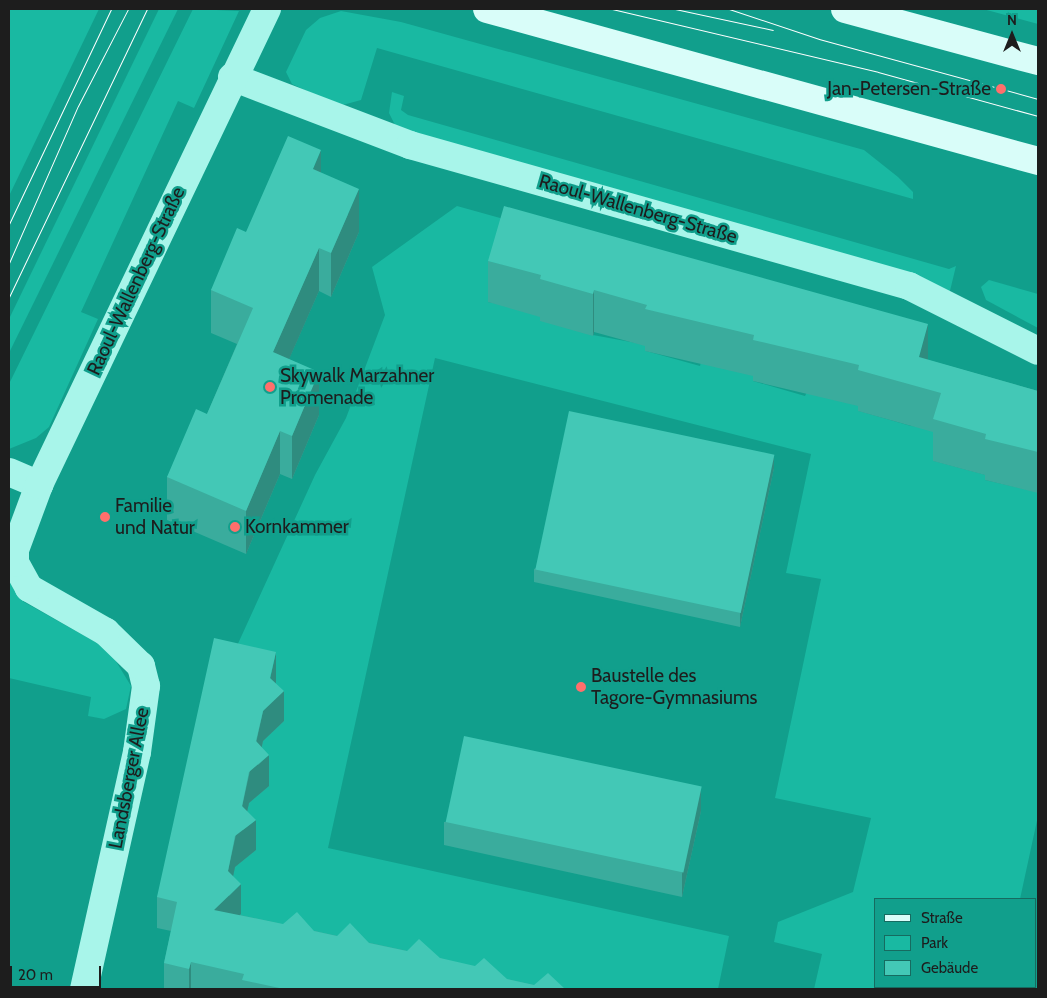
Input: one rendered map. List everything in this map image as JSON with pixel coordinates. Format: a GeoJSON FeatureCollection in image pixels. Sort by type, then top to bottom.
{"type":"FeatureCollection","features":[{"type":"Feature","properties":{"kind":"main road"},"geometry":{"type":"LineString","coordinates":[[487,9],[1038,161]]}},
{"type":"Feature","properties":{"kind":"main road"},"geometry":{"type":"LineString","coordinates":[[845,9],[1038,62]]}},
{"type":"Feature","properties":{"kind":"street","name":"Raoul-Wallenberg-Straße"},"geometry":{"type":"LineString","coordinates":[[39,485],[232,77],[267,9]]}},
{"type":"Feature","properties":{"kind":"street","name":"Raoul-Wallenberg-Straße"},"geometry":{"type":"LineString","coordinates":[[232,77],[410,145],[909,286],[1038,351]]}},
{"type":"Feature","properties":{"kind":"street"},"geometry":{"type":"LineString","coordinates":[[9,472],[39,485]]}},
{"type":"Feature","properties":{"kind":"street","name":"Landsberger Allee"},"geometry":{"type":"LineString","coordinates":[[39,485],[14,550],[20,575],[29,588],[106,632],[129,652],[141,666],[146,686],[139,746],[84,989]]}},
{"type":"Feature","properties":{"kind":"green space"},"geometry":{"type":"Polygon","coordinates":[[[9,9],[99,9],[9,196],[9,9]]]}},
{"type":"Feature","properties":{"kind":"green space"},"geometry":{"type":"Polygon","coordinates":[[[159,9],[178,9],[9,353],[9,319],[159,9]]]}},
{"type":"Feature","properties":{"kind":"green space"},"geometry":{"type":"Polygon","coordinates":[[[193,9],[239,11],[194,108],[178,101],[81,312],[98,319],[49,427],[36,438],[9,449],[9,384],[193,9]]]}},
{"type":"Feature","properties":{"kind":"green space"},"geometry":{"type":"Polygon","coordinates":[[[983,9],[1038,9],[1038,24],[983,9]]]}},
{"type":"Feature","properties":{"kind":"green space"},"geometry":{"type":"Polygon","coordinates":[[[341,11],[401,22],[864,150],[898,177],[913,192],[913,199],[377,48],[361,100],[339,106],[292,84],[286,72],[306,30],[320,18],[341,11]]]}},
{"type":"Feature","properties":{"kind":"green space"},"geometry":{"type":"Polygon","coordinates":[[[392,92],[404,96],[401,110],[408,115],[949,269],[956,266],[949,295],[413,133],[395,125],[389,113],[392,92]]]}},
{"type":"Feature","properties":{"kind":"green space"},"geometry":{"type":"Polygon","coordinates":[[[457,206],[511,221],[488,302],[514,307],[593,335],[647,345],[646,351],[700,366],[701,362],[755,375],[753,381],[805,396],[807,392],[860,405],[859,411],[911,426],[942,429],[934,461],[986,475],[985,480],[1038,492],[1038,816],[1020,898],[874,898],[874,988],[1029,989],[814,989],[822,954],[774,942],[778,922],[853,892],[871,818],[775,798],[821,579],[786,573],[811,454],[435,358],[328,848],[729,936],[718,989],[441,989],[225,912],[267,720],[225,672],[315,475],[346,418],[385,315],[372,267],[457,206]]]}},
{"type":"Feature","properties":{"kind":"green space"},"geometry":{"type":"Polygon","coordinates":[[[989,280],[1038,294],[1038,328],[986,300],[981,287],[989,280]]]}},
{"type":"Feature","properties":{"kind":"green space"},"geometry":{"type":"Polygon","coordinates":[[[9,580],[24,602],[99,644],[114,658],[131,686],[126,709],[104,719],[88,716],[91,697],[9,678],[9,580]]]}},
{"type":"Feature","properties":{"kind":"building"},"geometry":{"type":"Polygon","coordinates":[[[288,136],[321,150],[313,169],[359,189],[331,253],[319,248],[273,352],[319,372],[292,436],[280,431],[246,511],[167,477],[196,409],[207,414],[253,308],[211,290],[237,228],[246,232],[288,136]]]}},
{"type":"Feature","properties":{"kind":"building"},"geometry":{"type":"Polygon","coordinates":[[[504,206],[928,324],[919,357],[1038,391],[1038,452],[985,439],[986,434],[933,419],[941,393],[858,370],[859,365],[753,340],[754,335],[645,309],[647,305],[594,290],[593,294],[540,279],[541,275],[488,261],[504,206]]]}},
{"type":"Feature","properties":{"kind":"building"},"geometry":{"type":"Polygon","coordinates":[[[569,411],[774,455],[741,613],[535,569],[569,411]]]}},
{"type":"Feature","properties":{"kind":"building"},"geometry":{"type":"Polygon","coordinates":[[[214,638],[276,652],[270,678],[284,691],[263,711],[256,741],[269,755],[249,772],[242,806],[256,820],[235,836],[228,871],[241,884],[214,910],[283,924],[297,912],[314,931],[337,936],[350,923],[369,943],[407,951],[419,939],[440,958],[475,966],[484,958],[507,979],[534,985],[548,973],[565,989],[284,989],[242,980],[244,974],[191,962],[189,969],[164,963],[177,902],[157,897],[214,638]]]}},
{"type":"Feature","properties":{"kind":"building"},"geometry":{"type":"Polygon","coordinates":[[[464,736],[702,787],[683,873],[446,822],[464,736]]]}},
{"type":"Feature","properties":{"kind":"tram line"},"geometry":{"type":"LineString","coordinates":[[9,224],[111,9]]}},
{"type":"Feature","properties":{"kind":"tram line"},"geometry":{"type":"LineString","coordinates":[[9,263],[78,106],[128,9]]}},
{"type":"Feature","properties":{"kind":"tram line"},"geometry":{"type":"LineString","coordinates":[[9,297],[147,9]]}},
{"type":"Feature","properties":{"kind":"tram line"},"geometry":{"type":"LineString","coordinates":[[612,9],[878,72],[1038,116]]}},
{"type":"Feature","properties":{"kind":"tram line"},"geometry":{"type":"LineString","coordinates":[[675,9],[773,30]]}},
{"type":"Feature","properties":{"kind":"tram line"},"geometry":{"type":"LineString","coordinates":[[729,9],[819,39],[1038,99]]}},
{"type":"Feature","properties":{"kind":"place","name":"Jan-Petersen-Straße"},"geometry":{"type":"Point","coordinates":[1001,89]}},
{"type":"Feature","properties":{"kind":"place","name":"Skywalk Marzahner Promenade"},"geometry":{"type":"Point","coordinates":[270,387]}},
{"type":"Feature","properties":{"kind":"place","name":"Familie und Natur"},"geometry":{"type":"Point","coordinates":[105,517]}},
{"type":"Feature","properties":{"kind":"place","name":"Kornkammer"},"geometry":{"type":"Point","coordinates":[235,527]}},
{"type":"Feature","properties":{"kind":"place","name":"Baustelle des Tagore-Gymnasiums"},"geometry":{"type":"Point","coordinates":[581,687]}}]}
